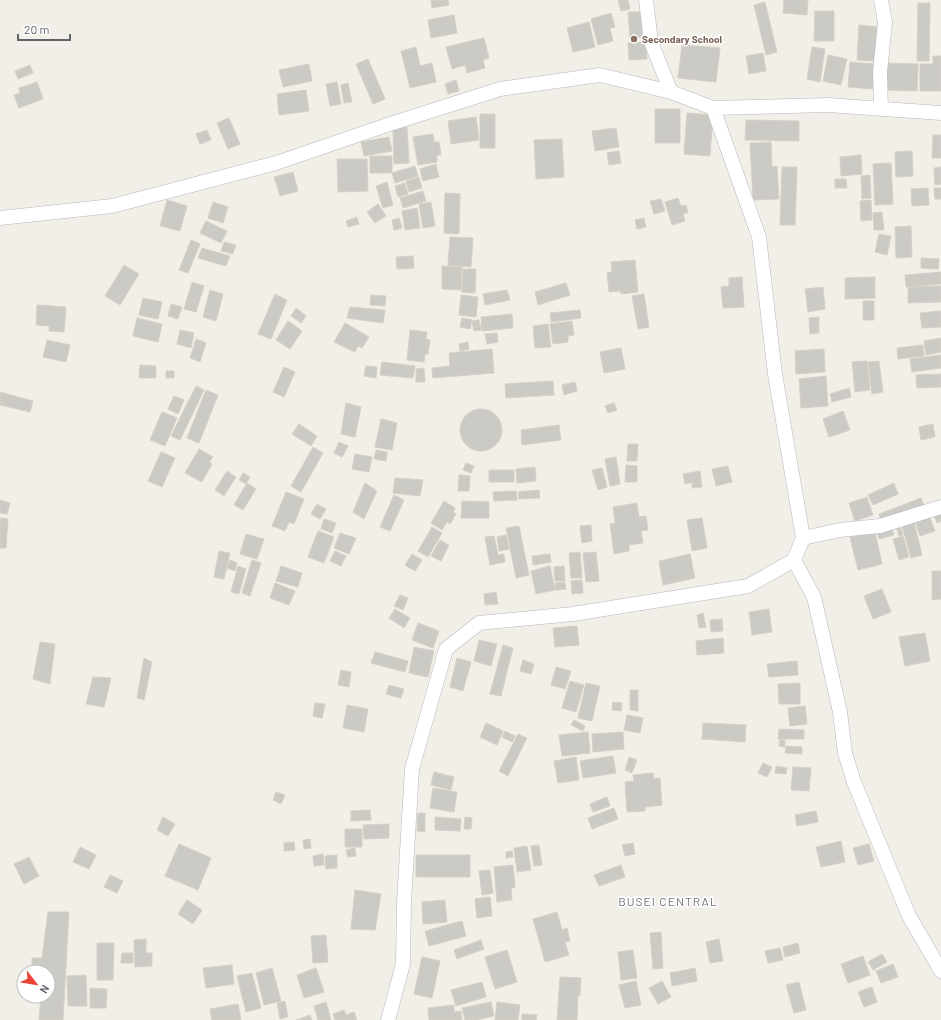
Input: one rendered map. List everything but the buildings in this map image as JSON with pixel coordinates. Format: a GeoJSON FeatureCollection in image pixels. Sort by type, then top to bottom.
{"type":"FeatureCollection","features":[{"type":"Feature","properties":{"kind":"street"},"geometry":{"type":"LineString","coordinates":[[646,0],[651,42],[671,92]]}},
{"type":"Feature","properties":{"kind":"street"},"geometry":{"type":"LineString","coordinates":[[880,109],[880,72],[885,22],[881,0]]}},
{"type":"Feature","properties":{"kind":"street"},"geometry":{"type":"LineString","coordinates":[[0,218],[112,206],[276,163],[390,124],[500,89],[600,76],[671,92],[713,108],[828,105],[941,113]]}},
{"type":"Feature","properties":{"kind":"street"},"geometry":{"type":"LineString","coordinates":[[388,1020],[403,964],[404,902],[412,769],[446,649],[479,623],[573,614],[748,586],[794,560],[803,538],[776,374],[759,237],[713,108]]}},
{"type":"Feature","properties":{"kind":"street"},"geometry":{"type":"LineString","coordinates":[[803,538],[840,530],[880,526],[941,507]]}},
{"type":"Feature","properties":{"kind":"street"},"geometry":{"type":"LineString","coordinates":[[794,560],[814,597],[840,712],[845,753],[854,782],[909,916],[941,971]]}},
{"type":"Feature","properties":{"kind":"place","name":"Secondary School"},"geometry":{"type":"Point","coordinates":[634,39]}},
{"type":"Feature","properties":{"kind":"district","name":"BUSEI CENTRAL"},"geometry":{"type":"Point","coordinates":[668,902]}}]}
